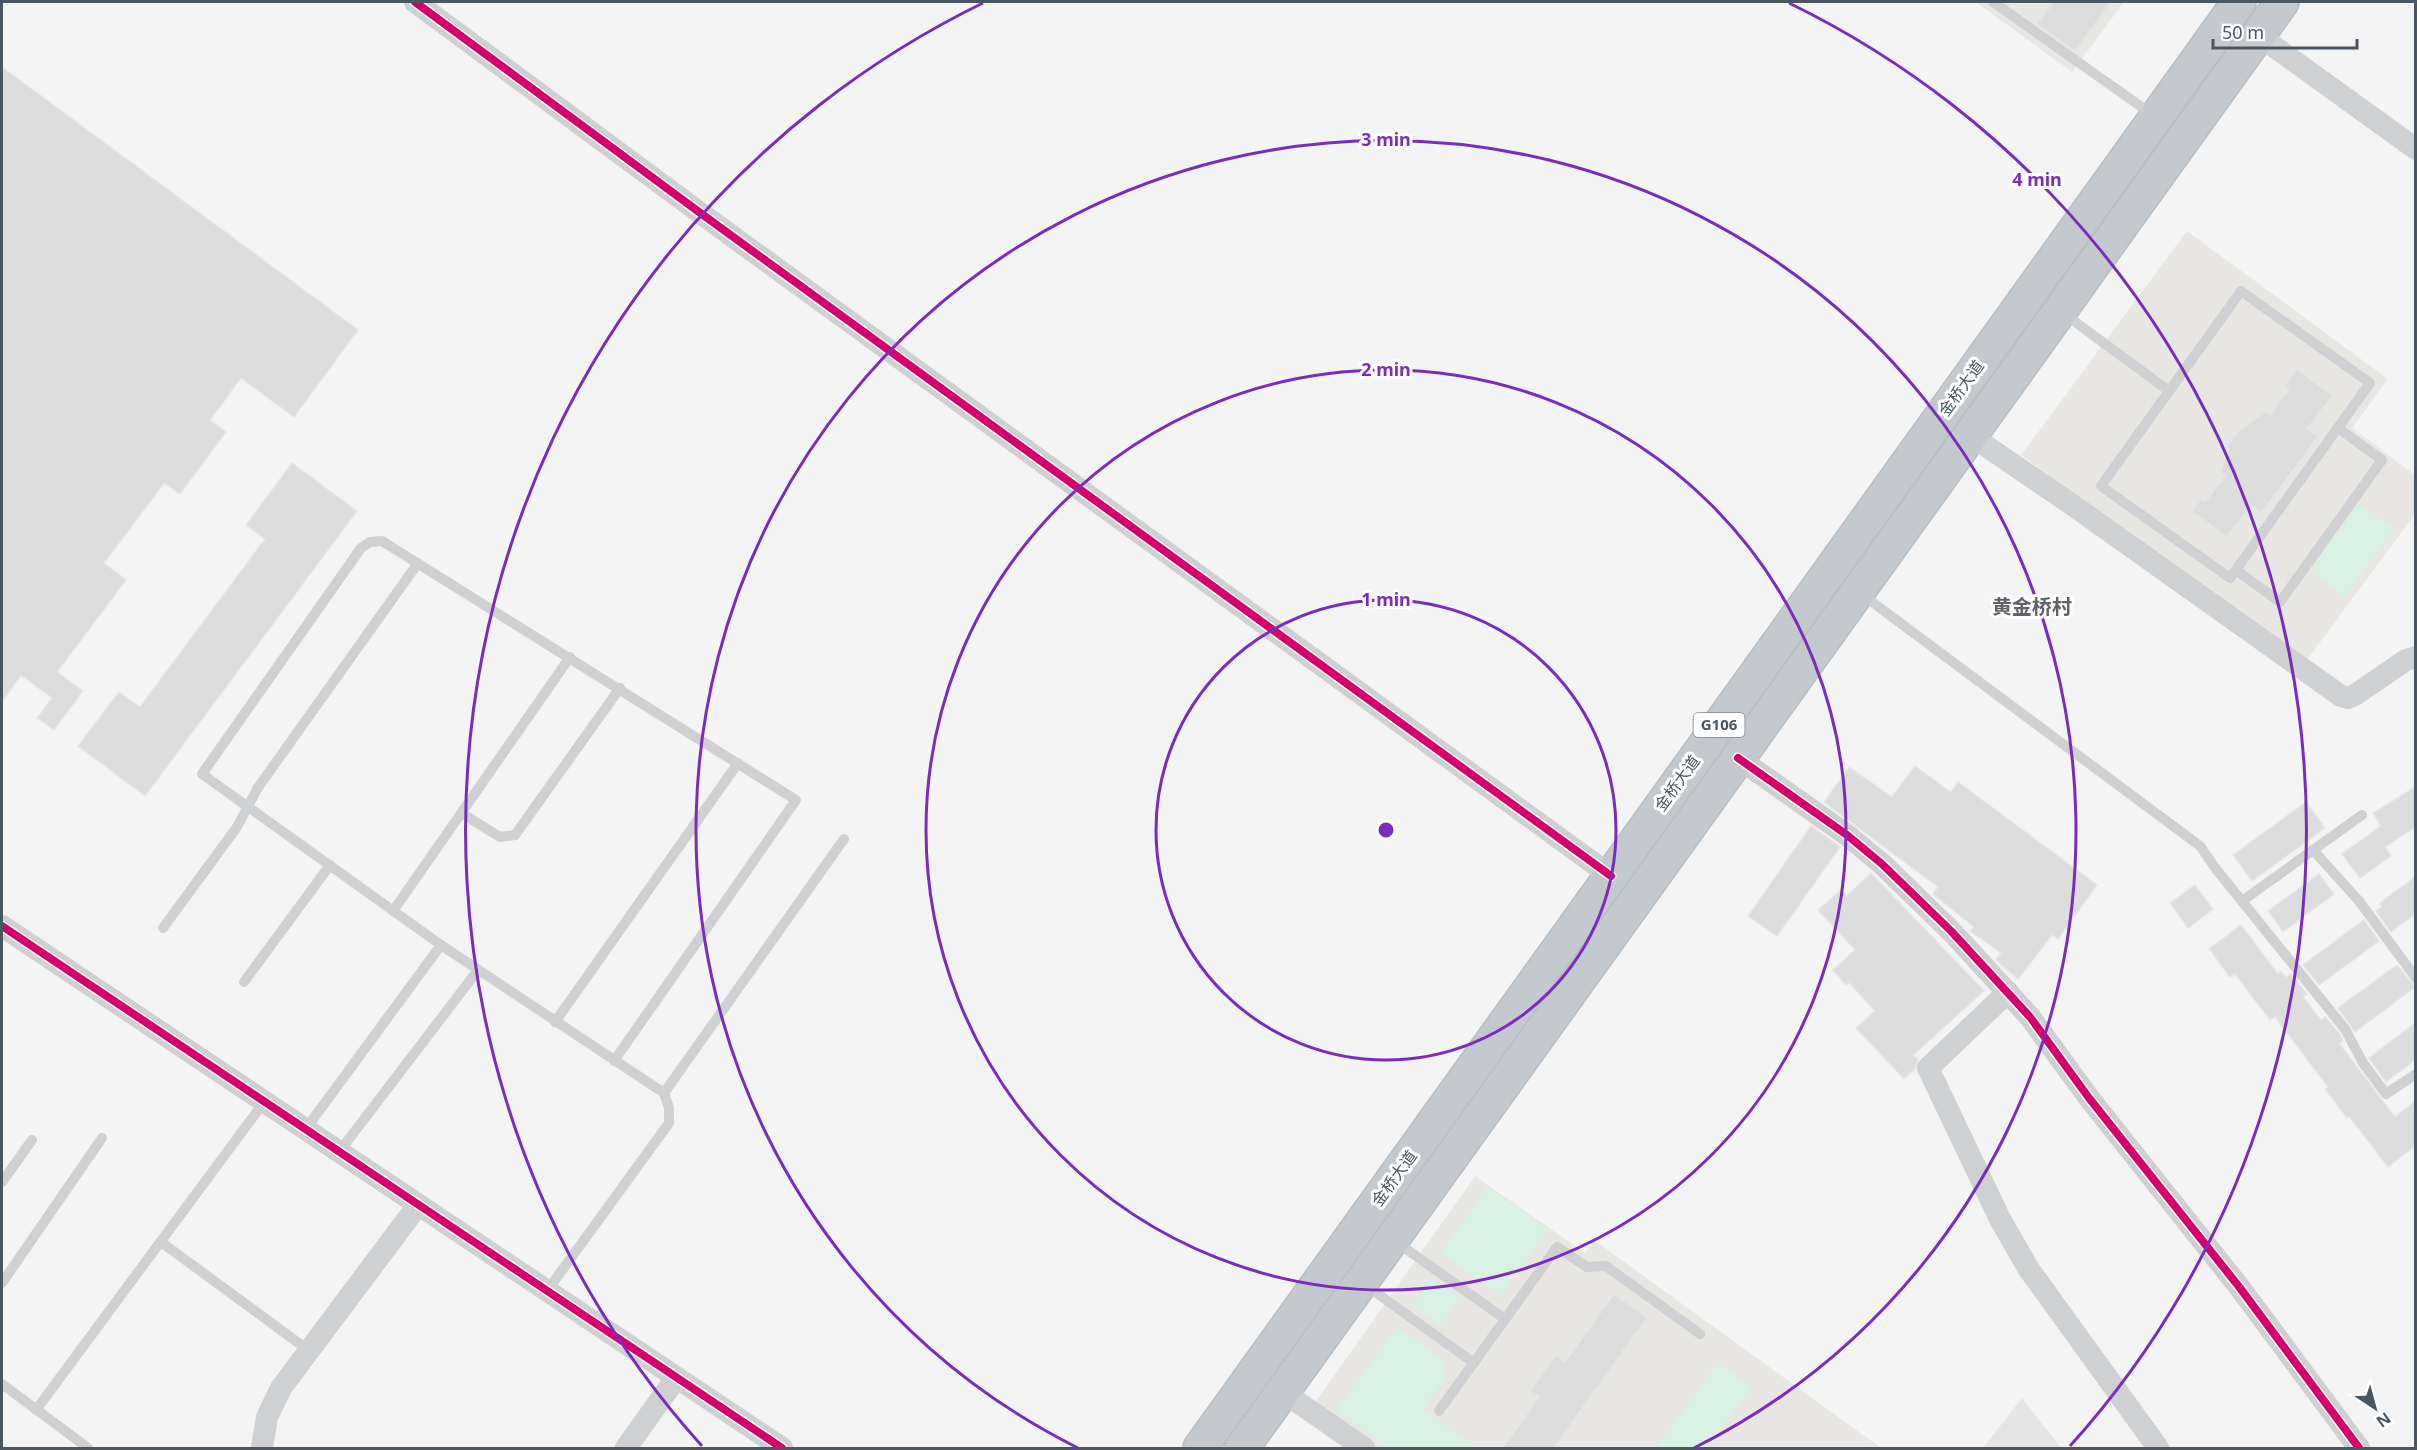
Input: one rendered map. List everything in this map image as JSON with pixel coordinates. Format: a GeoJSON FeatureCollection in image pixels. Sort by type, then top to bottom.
{"type":"FeatureCollection","features":[{"type":"Feature","properties":{"kind":"highway","name":"金桥大道"},"geometry":{"type":"LineString","coordinates":[[1200,1449],[2239,2]]}},
{"type":"Feature","properties":{"kind":"highway","name":"金桥大道"},"geometry":{"type":"LineString","coordinates":[[1242,1449],[2282,2]]}},
{"type":"Feature","properties":{"kind":"street"},"geometry":{"type":"LineString","coordinates":[[416,2],[718,227],[1611,876]]}},
{"type":"Feature","properties":{"kind":"street"},"geometry":{"type":"LineString","coordinates":[[2258,35],[2415,149]]}},
{"type":"Feature","properties":{"kind":"street"},"geometry":{"type":"LineString","coordinates":[[1970,435],[2341,696],[2348,698],[2355,695],[2406,660],[2415,657]]}},
{"type":"Feature","properties":{"kind":"street"},"geometry":{"type":"LineString","coordinates":[[1738,758],[1847,835],[1882,864],[1937,916],[2008,992],[2030,1017],[2089,1098],[2240,1288],[2359,1449]]}},
{"type":"Feature","properties":{"kind":"street"},"geometry":{"type":"LineString","coordinates":[[2,926],[782,1449]]}},
{"type":"Feature","properties":{"kind":"street"},"geometry":{"type":"LineString","coordinates":[[2008,992],[1928,1068],[2000,1219],[2028,1268],[2158,1449]]}},
{"type":"Feature","properties":{"kind":"street"},"geometry":{"type":"LineString","coordinates":[[262,1449],[273,1402],[308,1350],[418,1205]]}},
{"type":"Feature","properties":{"kind":"street"},"geometry":{"type":"LineString","coordinates":[[626,1449],[676,1378]]}},
{"type":"Feature","properties":{"kind":"street"},"geometry":{"type":"LineString","coordinates":[[1283,1392],[1364,1449]]}},
{"type":"Feature","properties":{"kind":"lane"},"geometry":{"type":"LineString","coordinates":[[1993,2],[2156,117]]}},
{"type":"Feature","properties":{"kind":"lane"},"geometry":{"type":"LineString","coordinates":[[2241,291],[2370,383],[2230,578],[2101,486],[2169,391],[2241,291]]}},
{"type":"Feature","properties":{"kind":"lane"},"geometry":{"type":"LineString","coordinates":[[2059,310],[2169,391]]}},
{"type":"Feature","properties":{"kind":"lane"},"geometry":{"type":"LineString","coordinates":[[2236,570],[2280,602],[2314,555],[2382,460],[2338,428]]}},
{"type":"Feature","properties":{"kind":"lane"},"geometry":{"type":"LineString","coordinates":[[547,1291],[669,1123],[669,1108],[664,1093],[614,1061],[555,1022],[441,945],[202,774],[361,548],[370,542],[382,541],[796,800],[614,1061]]}},
{"type":"Feature","properties":{"kind":"lane"},"geometry":{"type":"LineString","coordinates":[[163,928],[237,827],[257,789],[418,563]]}},
{"type":"Feature","properties":{"kind":"lane"},"geometry":{"type":"LineString","coordinates":[[1858,591],[2200,846],[2345,1029],[2363,1063],[2386,1094],[2415,1074]]}},
{"type":"Feature","properties":{"kind":"lane"},"geometry":{"type":"LineString","coordinates":[[393,911],[570,657]]}},
{"type":"Feature","properties":{"kind":"lane"},"geometry":{"type":"LineString","coordinates":[[462,813],[500,837],[515,835],[620,688]]}},
{"type":"Feature","properties":{"kind":"lane"},"geometry":{"type":"LineString","coordinates":[[555,1022],[738,764]]}},
{"type":"Feature","properties":{"kind":"lane"},"geometry":{"type":"LineString","coordinates":[[2242,901],[2362,815]]}},
{"type":"Feature","properties":{"kind":"lane"},"geometry":{"type":"LineString","coordinates":[[664,1093],[844,839]]}},
{"type":"Feature","properties":{"kind":"lane"},"geometry":{"type":"LineString","coordinates":[[2313,850],[2359,901],[2415,978]]}},
{"type":"Feature","properties":{"kind":"lane"},"geometry":{"type":"LineString","coordinates":[[244,982],[330,865]]}},
{"type":"Feature","properties":{"kind":"lane"},"geometry":{"type":"LineString","coordinates":[[305,1130],[441,945]]}},
{"type":"Feature","properties":{"kind":"lane"},"geometry":{"type":"LineString","coordinates":[[339,1152],[478,970]]}},
{"type":"Feature","properties":{"kind":"lane"},"geometry":{"type":"LineString","coordinates":[[36,1410],[264,1102]]}},
{"type":"Feature","properties":{"kind":"lane"},"geometry":{"type":"LineString","coordinates":[[2,1283],[102,1138]]}},
{"type":"Feature","properties":{"kind":"lane"},"geometry":{"type":"LineString","coordinates":[[2,1182],[32,1140]]}},
{"type":"Feature","properties":{"kind":"lane"},"geometry":{"type":"LineString","coordinates":[[1393,1239],[1505,1319]]}},
{"type":"Feature","properties":{"kind":"lane"},"geometry":{"type":"LineString","coordinates":[[161,1242],[308,1350]]}},
{"type":"Feature","properties":{"kind":"lane"},"geometry":{"type":"LineString","coordinates":[[1439,1411],[1557,1248],[1587,1268],[1606,1266],[1700,1335]]}},
{"type":"Feature","properties":{"kind":"lane"},"geometry":{"type":"LineString","coordinates":[[1362,1282],[1474,1363]]}},
{"type":"Feature","properties":{"kind":"lane"},"geometry":{"type":"LineString","coordinates":[[2,1384],[87,1449]]}},
{"type":"Feature","properties":{"kind":"shaded area"},"geometry":{"type":"Polygon","coordinates":[[[1976,2],[2124,2],[2072,72],[1976,2]]]}},
{"type":"Feature","properties":{"kind":"shaded area"},"geometry":{"type":"Polygon","coordinates":[[[2187,231],[2388,379],[2352,428],[2415,475],[2415,514],[2304,664],[2021,455],[2187,231]]]}},
{"type":"Feature","properties":{"kind":"shaded area"},"geometry":{"type":"Polygon","coordinates":[[[1475,1176],[1585,1253],[1594,1240],[1881,1448],[1378,1448],[1314,1404],[1475,1176]]]}},
{"type":"Feature","properties":{"kind":"shaded area"},"geometry":{"type":"Polygon","coordinates":[[[2022,1398],[2061,1448],[1983,1448],[2022,1398]]]}},
{"type":"Feature","properties":{"kind":"green space"},"geometry":{"type":"Polygon","coordinates":[[[2358,504],[2394,529],[2345,597],[2310,571],[2358,504]]]}},
{"type":"Feature","properties":{"kind":"green space"},"geometry":{"type":"Polygon","coordinates":[[[1488,1187],[1548,1230],[1501,1296],[1440,1253],[1488,1187]]]}},
{"type":"Feature","properties":{"kind":"green space"},"geometry":{"type":"Polygon","coordinates":[[[1432,1278],[1460,1298],[1440,1326],[1412,1306],[1432,1278]]]}},
{"type":"Feature","properties":{"kind":"green space"},"geometry":{"type":"Polygon","coordinates":[[[1397,1327],[1444,1360],[1445,1378],[1423,1409],[1477,1448],[1388,1448],[1336,1411],[1397,1327]]]}},
{"type":"Feature","properties":{"kind":"green space"},"geometry":{"type":"Polygon","coordinates":[[[1718,1363],[1752,1387],[1708,1448],[1656,1448],[1718,1363]]]}},
{"type":"Feature","properties":{"kind":"building"},"geometry":{"type":"Polygon","coordinates":[[[2054,2],[2111,2],[2075,51],[2037,24],[2054,2]]]}},
{"type":"Feature","properties":{"kind":"building"},"geometry":{"type":"Polygon","coordinates":[[[2,67],[358,330],[294,417],[241,378],[210,420],[226,432],[180,494],[164,483],[104,563],[126,580],[57,672],[83,691],[54,730],[37,718],[52,698],[21,675],[2,702],[2,67]]]}},
{"type":"Feature","properties":{"kind":"building"},"geometry":{"type":"Polygon","coordinates":[[[2297,369],[2332,396],[2307,429],[2318,437],[2261,513],[2251,505],[2227,537],[2192,511],[2201,499],[2205,502],[2225,476],[2221,473],[2229,443],[2238,431],[2266,412],[2270,415],[2289,389],[2284,386],[2297,369]]]}},
{"type":"Feature","properties":{"kind":"building"},"geometry":{"type":"Polygon","coordinates":[[[292,463],[357,511],[145,796],[78,746],[119,692],[140,707],[265,539],[246,525],[292,463]]]}},
{"type":"Feature","properties":{"kind":"building"},"geometry":{"type":"Polygon","coordinates":[[[1915,766],[1951,792],[1958,782],[2097,885],[2058,939],[2052,935],[2018,979],[1996,960],[2001,953],[1970,931],[1974,927],[1933,894],[1938,887],[1824,802],[1849,767],[1892,797],[1915,766]]]}},
{"type":"Feature","properties":{"kind":"building"},"geometry":{"type":"Polygon","coordinates":[[[2415,787],[2415,827],[2385,847],[2391,856],[2360,878],[2342,854],[2381,826],[2373,813],[2415,787]]]}},
{"type":"Feature","properties":{"kind":"building"},"geometry":{"type":"Polygon","coordinates":[[[2306,802],[2325,828],[2252,881],[2233,855],[2306,802]]]}},
{"type":"Feature","properties":{"kind":"building"},"geometry":{"type":"Polygon","coordinates":[[[1811,826],[1840,847],[1777,936],[1748,916],[1811,826]]]}},
{"type":"Feature","properties":{"kind":"building"},"geometry":{"type":"Polygon","coordinates":[[[1871,873],[1984,991],[1913,1055],[1918,1060],[1915,1069],[1904,1079],[1856,1028],[1875,1011],[1849,983],[1846,985],[1833,970],[1855,950],[1818,910],[1841,890],[1847,896],[1871,873]]]}},
{"type":"Feature","properties":{"kind":"building"},"geometry":{"type":"Polygon","coordinates":[[[2319,874],[2334,894],[2283,932],[2268,911],[2319,874]]]}},
{"type":"Feature","properties":{"kind":"building"},"geometry":{"type":"Polygon","coordinates":[[[2415,877],[2415,914],[2391,932],[2376,911],[2382,907],[2380,903],[2415,877]]]}},
{"type":"Feature","properties":{"kind":"building"},"geometry":{"type":"Polygon","coordinates":[[[2195,885],[2213,909],[2188,928],[2170,903],[2195,885]]]}},
{"type":"Feature","properties":{"kind":"building"},"geometry":{"type":"Polygon","coordinates":[[[2364,920],[2379,941],[2319,985],[2303,965],[2364,920]]]}},
{"type":"Feature","properties":{"kind":"building"},"geometry":{"type":"Polygon","coordinates":[[[2241,925],[2278,974],[2281,971],[2286,977],[2291,974],[2307,994],[2303,997],[2321,1020],[2325,1017],[2339,1033],[2343,1041],[2339,1043],[2395,1117],[2415,1101],[2415,1146],[2388,1167],[2325,1089],[2328,1087],[2275,1017],[2270,1020],[2235,974],[2230,977],[2209,949],[2241,925]]]}},
{"type":"Feature","properties":{"kind":"building"},"geometry":{"type":"Polygon","coordinates":[[[2397,965],[2415,987],[2355,1032],[2338,1008],[2397,965]]]}},
{"type":"Feature","properties":{"kind":"building"},"geometry":{"type":"Polygon","coordinates":[[[2415,1023],[2415,1060],[2386,1082],[2369,1058],[2415,1023]]]}},
{"type":"Feature","properties":{"kind":"building"},"geometry":{"type":"Polygon","coordinates":[[[1614,1294],[1647,1318],[1553,1449],[1502,1449],[1539,1397],[1530,1391],[1556,1355],[1565,1362],[1614,1294]]]}},
{"type":"Feature","properties":{"kind":"cycle path"},"geometry":{"type":"LineString","coordinates":[[415,2],[699,212],[1611,876]]}},
{"type":"Feature","properties":{"kind":"cycle path"},"geometry":{"type":"LineString","coordinates":[[1738,758],[1847,835],[1882,864],[1951,931],[2030,1017],[2089,1098],[2240,1288],[2359,1448]]}},
{"type":"Feature","properties":{"kind":"cycle path"},"geometry":{"type":"LineString","coordinates":[[2,926],[782,1448]]}},
{"type":"Feature","properties":{"kind":"district","name":"黄金桥村"},"geometry":{"type":"Point","coordinates":[2032,607]}}]}
